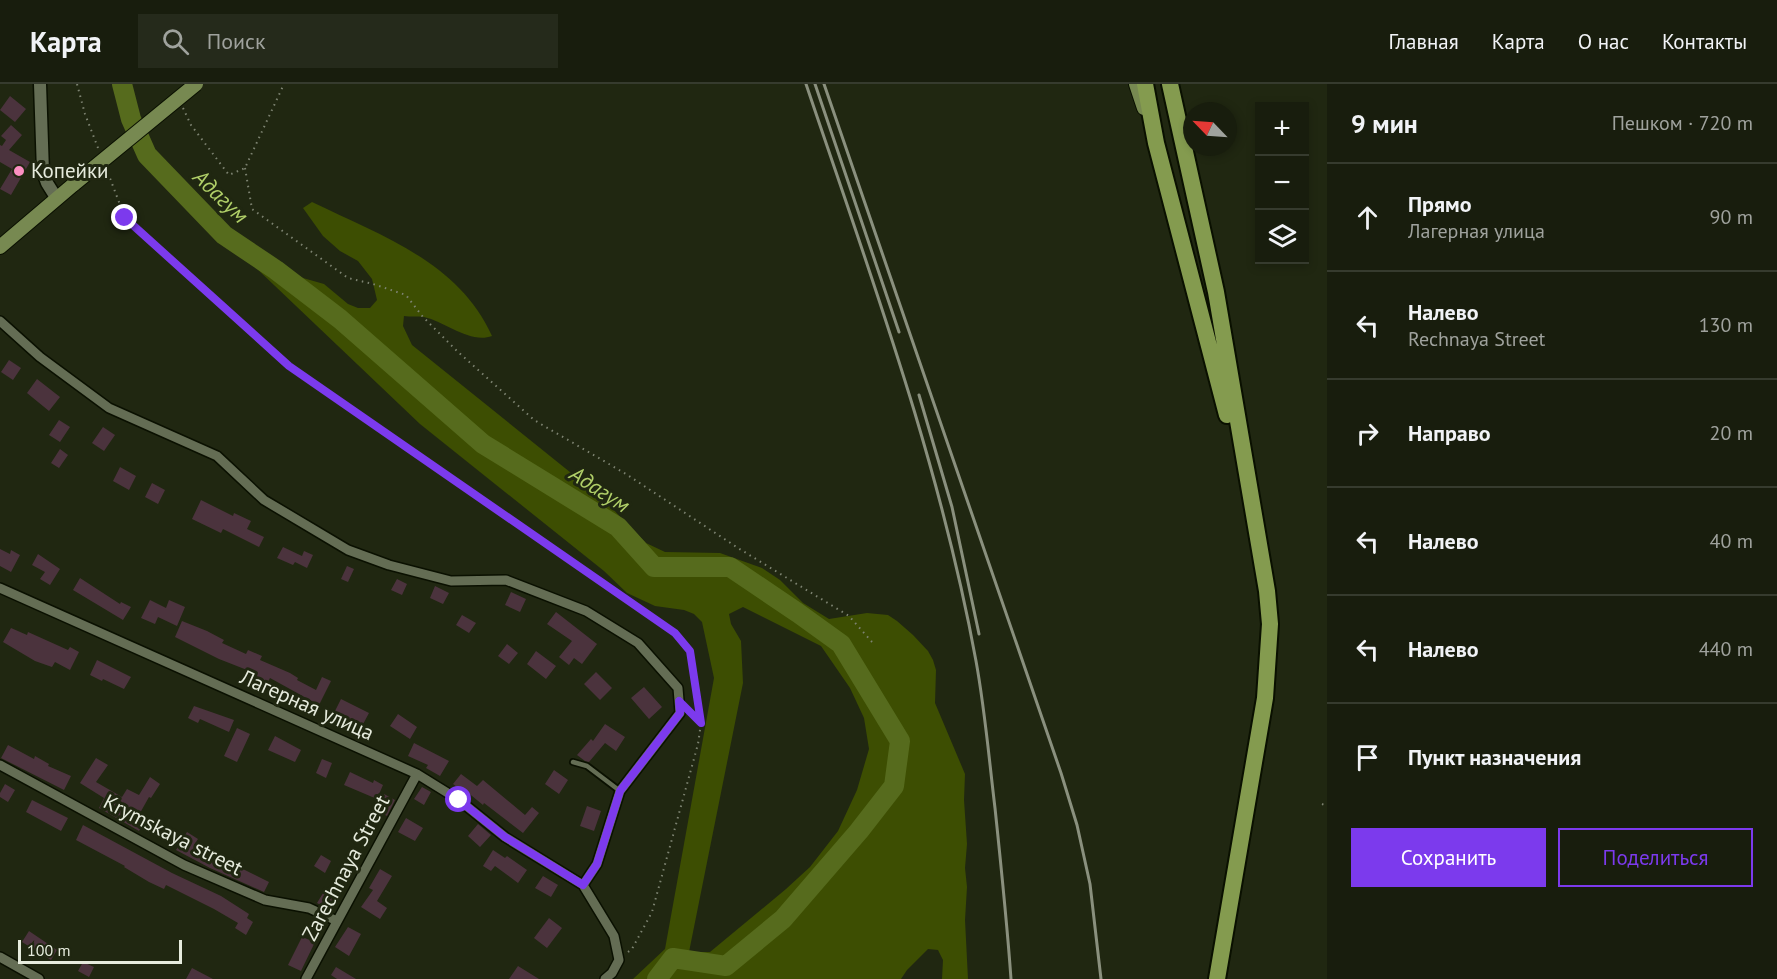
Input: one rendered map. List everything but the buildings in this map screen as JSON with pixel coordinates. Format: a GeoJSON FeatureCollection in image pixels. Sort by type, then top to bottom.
{"type":"FeatureCollection","features":[{"type":"Feature","properties":{"kind":"highway"},"geometry":{"type":"LineString","coordinates":[[1145,84],[1156,143],[1254,514]]}},
{"type":"Feature","properties":{"kind":"highway"},"geometry":{"type":"LineString","coordinates":[[1170,84],[1183,138]]}},
{"type":"Feature","properties":{"kind":"highway"},"geometry":{"type":"LineString","coordinates":[[1187,156],[1216,292],[1267,591],[1270,624],[1265,698],[1217,979]]}},
{"type":"Feature","properties":{"kind":"main road"},"geometry":{"type":"LineString","coordinates":[[40,84],[43,172],[57,199]]}},
{"type":"Feature","properties":{"kind":"main road"},"geometry":{"type":"LineString","coordinates":[[1,245],[196,84]]}},
{"type":"Feature","properties":{"kind":"main road"},"geometry":{"type":"LineString","coordinates":[[1136,84],[1156,143]]}},
{"type":"Feature","properties":{"kind":"main road"},"geometry":{"type":"LineString","coordinates":[[1178,84],[1183,123]]}},
{"type":"Feature","properties":{"kind":"street"},"geometry":{"type":"LineString","coordinates":[[0,321],[40,357],[109,408],[217,456],[264,500],[348,550],[389,565],[451,581],[506,580],[586,611],[638,644],[678,688],[680,713],[620,791],[597,864],[583,885],[614,936],[619,960],[612,973],[605,979]]}},
{"type":"Feature","properties":{"kind":"street","name":"Лагерная улица"},"geometry":{"type":"LineString","coordinates":[[0,588],[417,774],[459,800],[505,837],[583,885]]}},
{"type":"Feature","properties":{"kind":"street","name":"Krymskaya street"},"geometry":{"type":"LineString","coordinates":[[0,765],[184,865],[265,900],[309,908],[337,921]]}},
{"type":"Feature","properties":{"kind":"street","name":"Zarechnaya Street"},"geometry":{"type":"LineString","coordinates":[[306,979],[417,774]]}},
{"type":"Feature","properties":{"kind":"street"},"geometry":{"type":"LineString","coordinates":[[0,957],[39,979]]}},
{"type":"Feature","properties":{"kind":"lane"},"geometry":{"type":"LineString","coordinates":[[573,762],[587,766],[620,791]]}},
{"type":"Feature","properties":{"kind":"path"},"geometry":{"type":"LineString","coordinates":[[77,84],[85,114],[101,156]]}},
{"type":"Feature","properties":{"kind":"path"},"geometry":{"type":"LineString","coordinates":[[284,84],[244,168],[252,209],[348,278],[406,295],[423,317],[458,352],[534,420],[626,474],[738,548],[849,616],[872,642]]}},
{"type":"Feature","properties":{"kind":"path"},"geometry":{"type":"LineString","coordinates":[[182,106],[190,125],[229,175],[244,168]]}},
{"type":"Feature","properties":{"kind":"path"},"geometry":{"type":"LineString","coordinates":[[105,166],[125,218],[289,366],[675,633],[690,651],[701,723],[698,744],[652,912],[632,949],[619,960]]}},
{"type":"Feature","properties":{"kind":"path"},"geometry":{"type":"LineString","coordinates":[[679,701],[701,723]]}},
{"type":"Feature","properties":{"kind":"path"},"geometry":{"type":"LineString","coordinates":[[1322,804],[1327,806]]}},
{"type":"Feature","properties":{"kind":"green space"},"geometry":{"type":"Polygon","coordinates":[[[312,202],[390,239],[438,270],[460,288],[478,310],[492,336],[475,337],[424,317],[404,316],[403,326],[412,345],[601,497],[646,543],[665,552],[720,553],[762,568],[780,580],[803,603],[829,619],[867,613],[888,615],[913,635],[928,651],[936,670],[935,703],[965,774],[967,887],[965,920],[968,979],[942,979],[943,960],[938,950],[928,949],[901,979],[633,979],[665,949],[714,678],[702,622],[694,614],[684,610],[655,606],[627,593],[604,571],[420,424],[236,249],[284,267],[303,278],[324,284],[348,304],[358,308],[370,308],[377,300],[372,279],[358,261],[340,251],[323,236],[303,208],[312,202]],[[743,607],[729,614],[731,624],[741,641],[743,683],[689,952],[710,952],[810,867],[838,831],[857,790],[869,749],[864,718],[850,688],[821,646],[743,607]]]}},
{"type":"Feature","properties":{"kind":"waterway","name":"Адагум"},"geometry":{"type":"LineString","coordinates":[[122,84],[131,119],[147,155],[224,235],[276,270],[340,319],[483,444],[618,527],[654,567],[730,567],[841,644],[900,741],[894,786],[859,831],[783,919],[726,966],[673,958],[657,979]]}},
{"type":"Feature","properties":{"kind":"railway"},"geometry":{"type":"LineString","coordinates":[[806,84],[902,370],[961,587],[984,716],[1002,872],[1011,979]]}},
{"type":"Feature","properties":{"kind":"railway"},"geometry":{"type":"LineString","coordinates":[[815,84],[899,332]]}},
{"type":"Feature","properties":{"kind":"railway"},"geometry":{"type":"LineString","coordinates":[[824,84],[1061,773],[1077,825],[1090,884],[1101,979]]}},
{"type":"Feature","properties":{"kind":"railway"},"geometry":{"type":"LineString","coordinates":[[919,395],[952,507],[979,634]]}},
{"type":"Feature","properties":{"kind":"place","name":"Копейки"},"geometry":{"type":"Point","coordinates":[19,171]}},
{"type":"Feature","properties":{"kind":"route"},"geometry":{"type":"LineString","coordinates":[[125,218],[289,366],[675,633],[690,651],[701,723],[679,701],[680,713],[620,791],[597,864],[583,885],[505,837],[459,800]]}}]}
